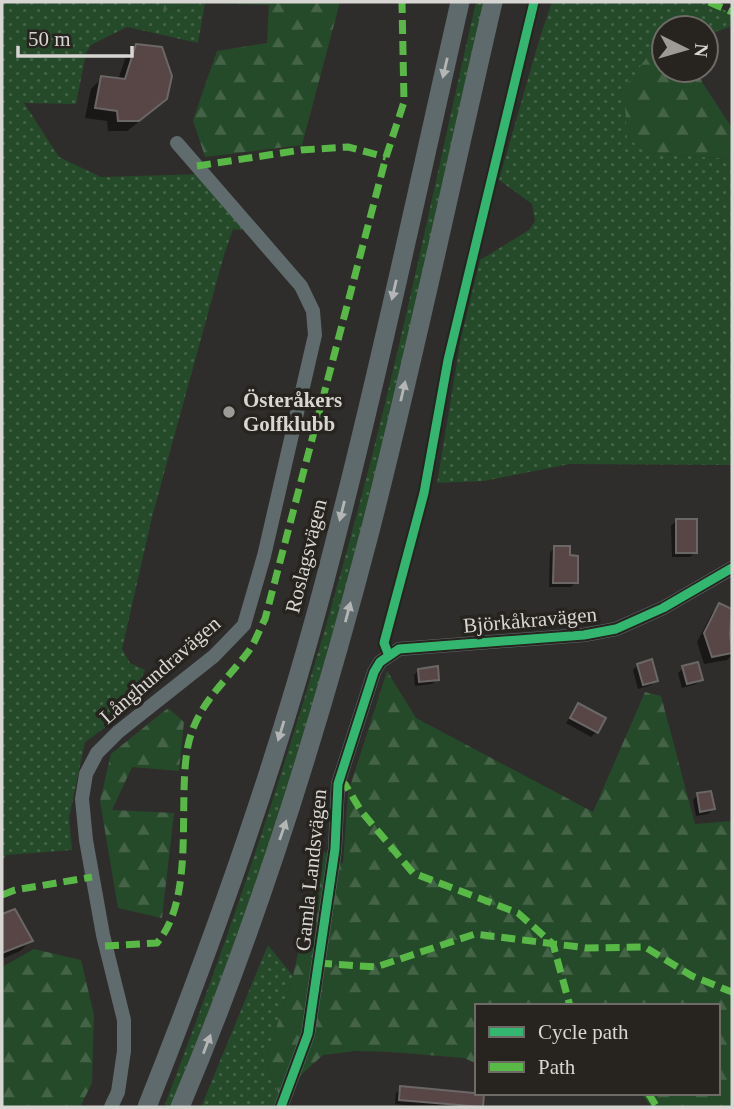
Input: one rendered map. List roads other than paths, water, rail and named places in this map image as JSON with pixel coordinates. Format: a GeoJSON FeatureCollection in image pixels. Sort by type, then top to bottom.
{"type":"FeatureCollection","features":[{"type":"Feature","properties":{"kind":"main road","name":"Roslagsvägen"},"geometry":{"type":"LineString","coordinates":[[147,1107],[215,931],[275,754],[316,611],[377,365],[460,2]]}},
{"type":"Feature","properties":{"kind":"main road"},"geometry":{"type":"LineString","coordinates":[[180,1107],[242,951],[289,815],[328,685],[370,531],[493,2]]}},
{"type":"Feature","properties":{"kind":"street","name":"Långhundravägen"},"geometry":{"type":"LineString","coordinates":[[111,1107],[118,1092],[124,1052],[124,1020],[103,935],[86,840],[82,799],[86,774],[97,753],[118,732],[214,656],[244,625],[258,579],[315,335],[313,310],[301,286],[177,143]]}},
{"type":"Feature","properties":{"kind":"street","name":"Björkåkravägen"},"geometry":{"type":"LineString","coordinates":[[399,649],[584,635],[616,629],[663,608],[732,568]]}},
{"type":"Feature","properties":{"kind":"street","name":"Gamla Landsvägen"},"geometry":{"type":"LineString","coordinates":[[281,1107],[308,1034],[335,849],[338,784],[374,672],[380,662],[399,649]]}},
{"type":"Feature","properties":{"kind":"place","name":"Österåkers Golfklubb"},"geometry":{"type":"Point","coordinates":[229,412]}}]}
